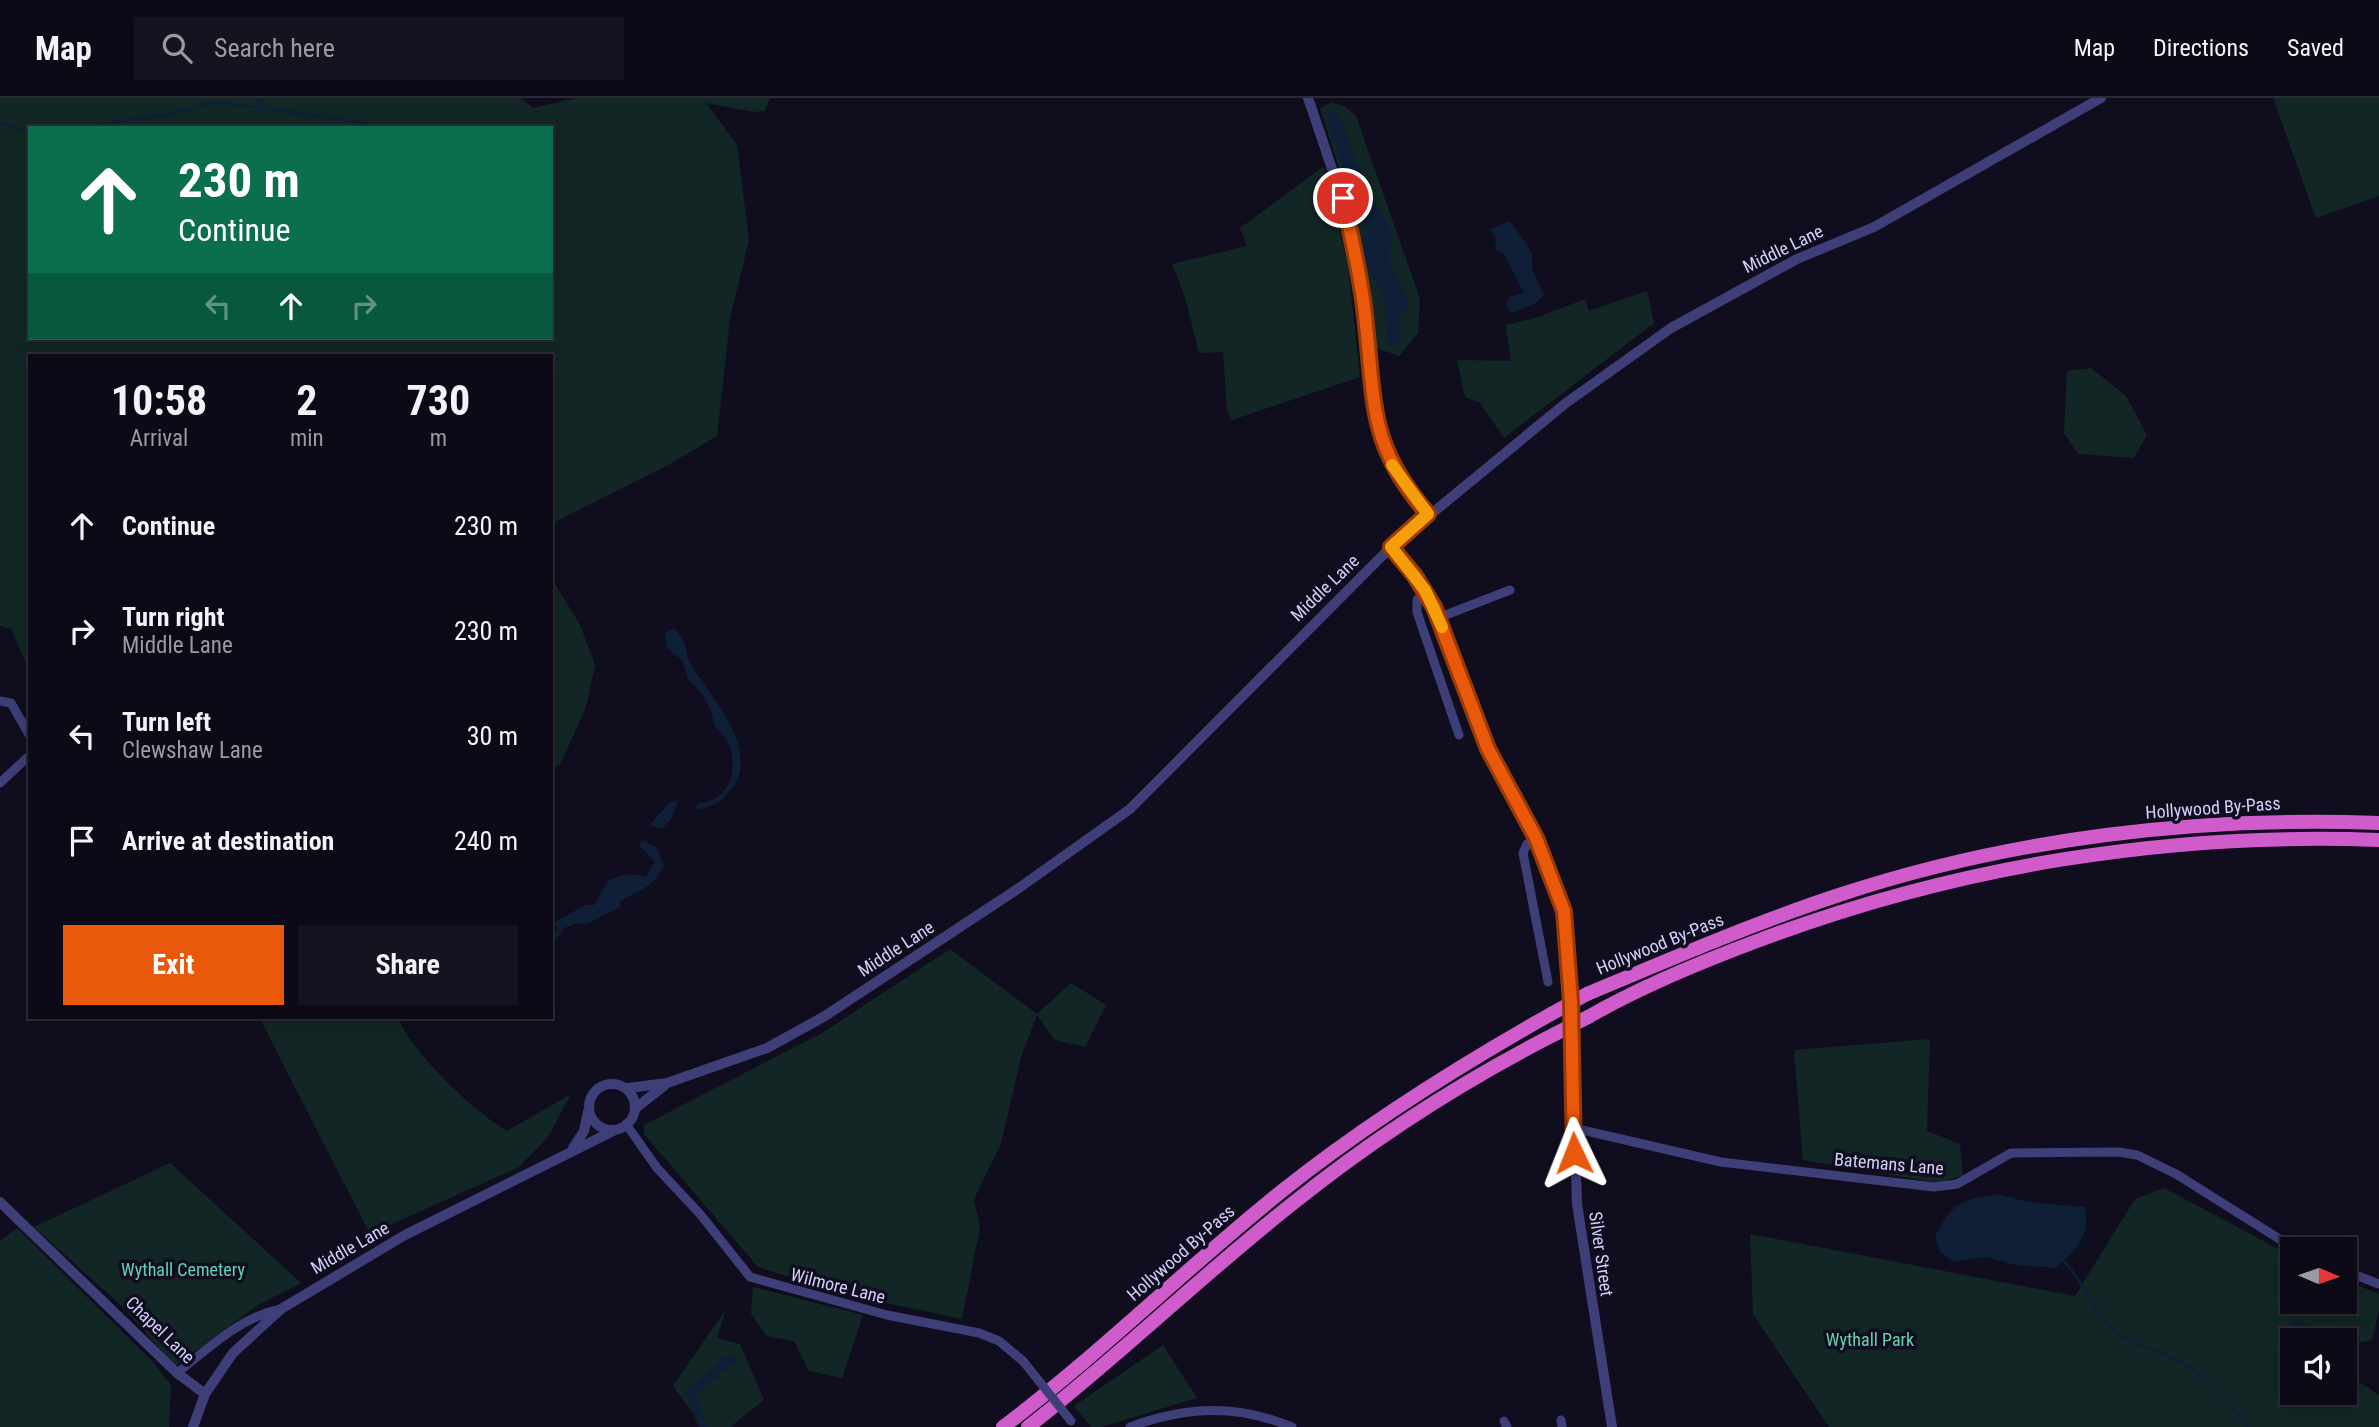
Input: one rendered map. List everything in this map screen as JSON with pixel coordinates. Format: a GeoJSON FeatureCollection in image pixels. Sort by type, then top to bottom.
{"type":"FeatureCollection","features":[{"type":"Feature","properties":{"kind":"highway","name":"Hollywood By-Pass"},"geometry":{"type":"LineString","coordinates":[[1003,1427],[1057,1386],[1269,1202],[1341,1145],[1441,1076],[1587,995],[1700,946],[1839,895],[1922,871],[2012,850],[2189,827],[2281,822],[2379,823]]}},
{"type":"Feature","properties":{"kind":"highway","name":"Hollywood By-Pass"},"geometry":{"type":"LineString","coordinates":[[1028,1427],[1124,1350],[1290,1205],[1349,1160],[1447,1092],[1639,988],[1827,915],[1951,881],[2104,853],[2190,843],[2281,839],[2379,840]]}},
{"type":"Feature","properties":{"kind":"street"},"geometry":{"type":"LineString","coordinates":[[1308,98],[1343,198],[1359,274],[1378,431],[1396,474],[1428,514]]}},
{"type":"Feature","properties":{"kind":"street","name":"Middle Lane"},"geometry":{"type":"LineString","coordinates":[[571,1151],[584,1131],[588,1100],[604,1085],[614,1084],[628,1088],[667,1083],[741,1060],[806,1027],[1019,888],[1120,817],[1160,782],[1314,622],[1428,514],[1566,403],[1671,328],[1797,259],[1874,227],[2101,98]]}},
{"type":"Feature","properties":{"kind":"street","name":"Silver Street"},"geometry":{"type":"LineString","coordinates":[[1391,547],[1425,590],[1488,749],[1536,838],[1564,911],[1571,994],[1577,1204],[1612,1427]]}},
{"type":"Feature","properties":{"kind":"street"},"geometry":{"type":"LineString","coordinates":[[1425,590],[1417,600],[1417,612],[1459,735]]}},
{"type":"Feature","properties":{"kind":"street"},"geometry":{"type":"LineString","coordinates":[[1438,618],[1510,590]]}},
{"type":"Feature","properties":{"kind":"street"},"geometry":{"type":"LineString","coordinates":[[0,701],[11,703],[28,733]]}},
{"type":"Feature","properties":{"kind":"street"},"geometry":{"type":"LineString","coordinates":[[0,783],[28,757]]}},
{"type":"Feature","properties":{"kind":"street"},"geometry":{"type":"LineString","coordinates":[[1536,838],[1527,844],[1524,853],[1548,982]]}},
{"type":"Feature","properties":{"kind":"street","name":"Middle Lane"},"geometry":{"type":"LineString","coordinates":[[193,1427],[205,1394],[233,1353],[281,1309],[405,1236],[626,1124],[637,1107],[667,1083]]}},
{"type":"Feature","properties":{"kind":"street"},"geometry":{"type":"LineString","coordinates":[[628,1088],[635,1095],[637,1107]]}},
{"type":"Feature","properties":{"kind":"street"},"geometry":{"type":"LineString","coordinates":[[588,1112],[601,1128],[615,1130]]}},
{"type":"Feature","properties":{"kind":"street","name":"Wilmore Lane"},"geometry":{"type":"LineString","coordinates":[[626,1124],[657,1168],[700,1214],[750,1278],[887,1315],[979,1333],[999,1341],[1023,1361],[1073,1424]]}},
{"type":"Feature","properties":{"kind":"street","name":"Batemans Lane"},"geometry":{"type":"LineString","coordinates":[[1573,1128],[1721,1162],[1934,1187],[1956,1184],[2011,1153],[2127,1154],[2153,1161],[2280,1239]]}},
{"type":"Feature","properties":{"kind":"street","name":"Chapel Lane"},"geometry":{"type":"LineString","coordinates":[[0,1202],[177,1373],[205,1394]]}},
{"type":"Feature","properties":{"kind":"street"},"geometry":{"type":"LineString","coordinates":[[2357,1276],[2379,1284]]}},
{"type":"Feature","properties":{"kind":"street"},"geometry":{"type":"LineString","coordinates":[[177,1373],[235,1327],[264,1312],[281,1309]]}},
{"type":"Feature","properties":{"kind":"street"},"geometry":{"type":"LineString","coordinates":[[1130,1427],[1176,1413],[1231,1410],[1243,1410],[1292,1427]]}},
{"type":"Feature","properties":{"kind":"green space"},"geometry":{"type":"Polygon","coordinates":[[[0,98],[521,98],[533,108],[577,98],[770,98],[765,111],[753,112],[706,103],[737,145],[749,240],[730,318],[717,436],[670,464],[553,523],[553,354],[28,354],[28,667],[11,629],[0,626],[0,98]]]}},
{"type":"Feature","properties":{"kind":"green space"},"geometry":{"type":"Polygon","coordinates":[[[2273,98],[2379,98],[2379,196],[2316,218],[2273,98]]]}},
{"type":"Feature","properties":{"kind":"green space"},"geometry":{"type":"Polygon","coordinates":[[[1332,102],[1346,107],[1356,116],[1420,299],[1418,333],[1399,356],[1374,347],[1359,248],[1346,190],[1320,108],[1332,102]]]}},
{"type":"Feature","properties":{"kind":"green space"},"geometry":{"type":"Polygon","coordinates":[[[1324,166],[1348,265],[1360,377],[1232,420],[1227,410],[1223,352],[1199,353],[1185,297],[1172,264],[1247,246],[1240,228],[1324,166]]]}},
{"type":"Feature","properties":{"kind":"green space"},"geometry":{"type":"Polygon","coordinates":[[[1647,291],[1654,323],[1504,438],[1479,402],[1465,397],[1457,360],[1511,361],[1506,325],[1536,318],[1585,299],[1589,311],[1647,291]]]}},
{"type":"Feature","properties":{"kind":"green space"},"geometry":{"type":"Polygon","coordinates":[[[2091,368],[2126,396],[2147,435],[2134,458],[2078,454],[2064,433],[2067,371],[2091,368]]]}},
{"type":"Feature","properties":{"kind":"green space"},"geometry":{"type":"Polygon","coordinates":[[[553,580],[580,625],[595,665],[586,707],[561,763],[553,769],[553,580]]]}},
{"type":"Feature","properties":{"kind":"green space"},"geometry":{"type":"Polygon","coordinates":[[[950,949],[1037,1014],[1071,983],[1106,1005],[1085,1047],[1055,1040],[1037,1015],[1021,1057],[1001,1144],[974,1199],[980,1227],[962,1319],[844,1294],[758,1267],[644,1134],[644,1125],[822,1033],[950,949]]]}},
{"type":"Feature","properties":{"kind":"green space"},"geometry":{"type":"Polygon","coordinates":[[[260,1019],[400,1019],[418,1050],[447,1082],[507,1131],[571,1094],[548,1137],[519,1167],[370,1234],[260,1019]]]}},
{"type":"Feature","properties":{"kind":"green space"},"geometry":{"type":"Polygon","coordinates":[[[1930,1039],[1927,1131],[1960,1144],[1963,1175],[1939,1183],[1803,1160],[1794,1050],[1930,1039]]]}},
{"type":"Feature","properties":{"kind":"green space","name":"Wythall Cemetery"},"geometry":{"type":"Polygon","coordinates":[[[170,1163],[301,1283],[258,1305],[175,1366],[124,1308],[34,1227],[170,1163]]]}},
{"type":"Feature","properties":{"kind":"green space","name":"Wythall Park"},"geometry":{"type":"Polygon","coordinates":[[[2164,1188],[2280,1250],[2280,1314],[2357,1314],[2357,1285],[2379,1294],[2379,1311],[2372,1340],[2357,1343],[2357,1328],[2315,1328],[2296,1320],[2307,1328],[2280,1328],[2280,1405],[2357,1405],[2357,1379],[2379,1395],[2379,1427],[1829,1427],[1753,1314],[1750,1234],[2075,1296],[2135,1199],[2164,1188]]]}},
{"type":"Feature","properties":{"kind":"green space"},"geometry":{"type":"Polygon","coordinates":[[[17,1228],[153,1362],[171,1385],[169,1427],[0,1427],[0,1241],[17,1228]]]}},
{"type":"Feature","properties":{"kind":"green space"},"geometry":{"type":"Polygon","coordinates":[[[753,1287],[863,1315],[842,1378],[809,1371],[794,1341],[767,1336],[751,1314],[753,1287]]]}},
{"type":"Feature","properties":{"kind":"green space"},"geometry":{"type":"Polygon","coordinates":[[[726,1309],[717,1338],[740,1344],[764,1400],[730,1427],[699,1427],[693,1413],[673,1386],[726,1309]]]}},
{"type":"Feature","properties":{"kind":"green space"},"geometry":{"type":"Polygon","coordinates":[[[1163,1345],[1197,1398],[1101,1427],[1091,1427],[1074,1406],[1163,1345]]]}},
{"type":"Feature","properties":{"kind":"water"},"geometry":{"type":"Polygon","coordinates":[[[1330,110],[1336,111],[1339,116],[1370,194],[1394,236],[1388,257],[1410,304],[1399,316],[1400,342],[1387,346],[1384,295],[1366,265],[1363,244],[1365,228],[1353,202],[1327,118],[1330,110]]]}},
{"type":"Feature","properties":{"kind":"water"},"geometry":{"type":"Polygon","coordinates":[[[1510,221],[1532,252],[1532,268],[1544,295],[1536,303],[1511,313],[1506,306],[1509,297],[1524,293],[1504,254],[1496,250],[1495,235],[1489,230],[1510,221]]]}},
{"type":"Feature","properties":{"kind":"water"},"geometry":{"type":"Polygon","coordinates":[[[674,628],[683,639],[692,666],[732,727],[741,761],[738,777],[729,792],[714,804],[701,809],[696,809],[698,803],[721,794],[728,784],[733,760],[724,737],[715,727],[706,700],[688,680],[683,661],[667,648],[665,633],[674,628]]]}},
{"type":"Feature","properties":{"kind":"water"},"geometry":{"type":"Polygon","coordinates":[[[679,800],[671,819],[662,829],[650,825],[670,802],[679,800]]]}},
{"type":"Feature","properties":{"kind":"water"},"geometry":{"type":"Polygon","coordinates":[[[643,840],[656,847],[664,865],[656,878],[620,902],[620,907],[587,924],[578,923],[564,928],[553,943],[553,934],[558,930],[554,923],[585,905],[594,905],[609,880],[627,874],[646,876],[655,862],[639,845],[643,840]]]}},
{"type":"Feature","properties":{"kind":"water"},"geometry":{"type":"Polygon","coordinates":[[[1998,1194],[2028,1202],[2085,1207],[2086,1227],[2080,1242],[2056,1268],[2015,1265],[1987,1257],[1954,1262],[1941,1253],[1935,1237],[1953,1210],[1966,1201],[1998,1194]]]}},
{"type":"Feature","properties":{"kind":"water"},"geometry":{"type":"Polygon","coordinates":[[[2295,1320],[2315,1328],[2300,1328],[2292,1324],[2295,1320]]]}},
{"type":"Feature","properties":{"kind":"water"},"geometry":{"type":"Polygon","coordinates":[[[726,1355],[734,1355],[738,1360],[694,1396],[708,1427],[699,1427],[686,1392],[726,1355]]]}},
{"type":"Feature","properties":{"kind":"waterway"},"geometry":{"type":"LineString","coordinates":[[88,126],[167,115],[212,103],[257,107],[259,98]]}},
{"type":"Feature","properties":{"kind":"waterway"},"geometry":{"type":"LineString","coordinates":[[257,107],[371,124]]}},
{"type":"Feature","properties":{"kind":"waterway"},"geometry":{"type":"LineString","coordinates":[[0,123],[28,131]]}},
{"type":"Feature","properties":{"kind":"waterway"},"geometry":{"type":"LineString","coordinates":[[2064,1261],[2111,1328],[2192,1370],[2222,1395],[2248,1427]]}},
{"type":"Feature","properties":{"kind":"slow traffic"},"geometry":{"type":"LineString","coordinates":[[1392,465],[1411,495],[1428,514],[1391,547],[1425,590],[1442,627]]}},
{"type":"Feature","properties":{"kind":"route"},"geometry":{"type":"LineString","coordinates":[[1343,198],[1367,326],[1369,380],[1378,431],[1396,474],[1428,514],[1391,547],[1415,576],[1434,607],[1488,749],[1536,838],[1564,911],[1573,1041],[1574,1153]]}}]}
